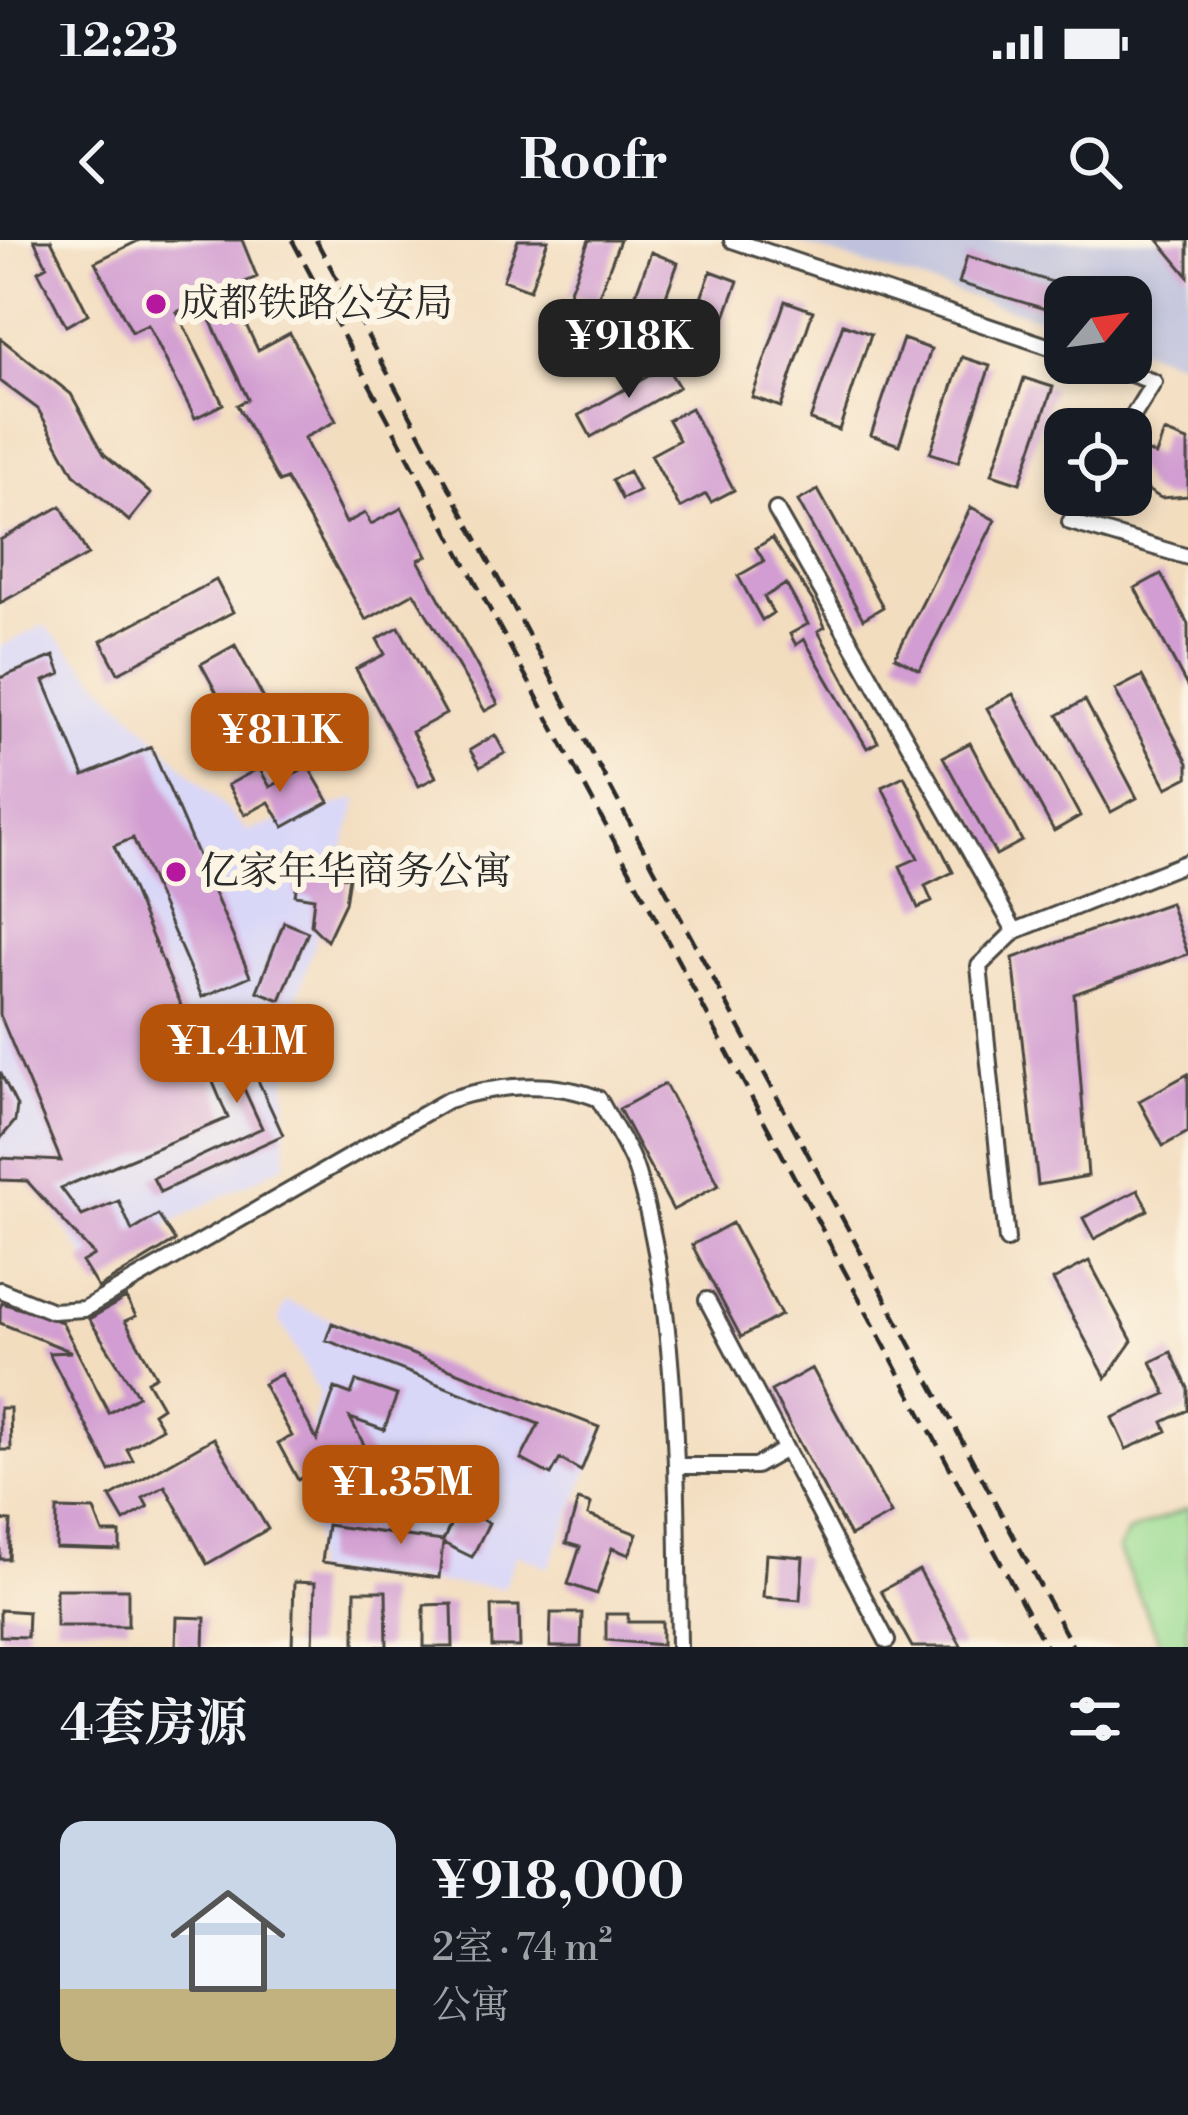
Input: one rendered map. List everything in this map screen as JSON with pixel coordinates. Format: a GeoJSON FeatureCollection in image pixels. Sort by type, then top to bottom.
{"type":"FeatureCollection","features":[{"type":"Feature","properties":{"kind":"street"},"geometry":{"type":"LineString","coordinates":[[732,240],[1044,345]]}},
{"type":"Feature","properties":{"kind":"street"},"geometry":{"type":"LineString","coordinates":[[1138,408],[1152,381]]}},
{"type":"Feature","properties":{"kind":"street"},"geometry":{"type":"LineString","coordinates":[[776,510],[1015,931]]}},
{"type":"Feature","properties":{"kind":"street"},"geometry":{"type":"LineString","coordinates":[[1074,516],[1070,522],[1188,557]]}},
{"type":"Feature","properties":{"kind":"street"},"geometry":{"type":"LineString","coordinates":[[1007,1240],[979,966],[1015,931],[1188,862]]}},
{"type":"Feature","properties":{"kind":"street"},"geometry":{"type":"LineString","coordinates":[[0,1290],[52,1311],[84,1309],[448,1100],[482,1089],[583,1092],[599,1099],[636,1168],[655,1247],[676,1466],[679,1647]]}},
{"type":"Feature","properties":{"kind":"street"},"geometry":{"type":"LineString","coordinates":[[706,1300],[887,1641]]}},
{"type":"Feature","properties":{"kind":"street"},"geometry":{"type":"LineString","coordinates":[[676,1466],[756,1466],[784,1450]]}},
{"type":"Feature","properties":{"kind":"shaded area"},"geometry":{"type":"Polygon","coordinates":[[[788,240],[1188,240],[1188,364],[1152,353],[1152,276],[1044,276],[1044,319],[788,240]]]}},
{"type":"Feature","properties":{"kind":"shaded area"},"geometry":{"type":"Polygon","coordinates":[[[44,625],[248,831],[359,798],[288,1029],[285,1164],[90,1264],[26,1170],[0,1167],[0,647],[44,625]]]}},
{"type":"Feature","properties":{"kind":"shaded area"},"geometry":{"type":"Polygon","coordinates":[[[286,1301],[604,1433],[549,1567],[517,1554],[503,1588],[311,1573],[314,1535],[303,1513],[345,1492],[312,1425],[319,1394],[279,1318],[286,1301]]]}},
{"type":"Feature","properties":{"kind":"green space"},"geometry":{"type":"Polygon","coordinates":[[[1188,1508],[1188,1647],[1162,1647],[1118,1549],[1128,1532],[1188,1508]]]}},
{"type":"Feature","properties":{"kind":"building"},"geometry":{"type":"Polygon","coordinates":[[[34,240],[51,240],[88,314],[66,326],[38,271],[47,266],[34,240]]]}},
{"type":"Feature","properties":{"kind":"building"},"geometry":{"type":"Polygon","coordinates":[[[140,240],[242,240],[257,277],[229,289],[258,350],[290,333],[336,421],[304,438],[346,523],[365,513],[371,524],[402,508],[427,556],[418,560],[498,704],[485,711],[414,593],[366,620],[286,479],[279,482],[237,405],[248,399],[201,301],[177,312],[223,404],[195,418],[148,325],[132,332],[95,262],[140,240]]]}},
{"type":"Feature","properties":{"kind":"building"},"geometry":{"type":"Polygon","coordinates":[[[518,240],[548,240],[530,290],[503,280],[518,240]]]}},
{"type":"Feature","properties":{"kind":"building"},"geometry":{"type":"Polygon","coordinates":[[[589,240],[620,240],[596,303],[569,293],[589,240]]]}},
{"type":"Feature","properties":{"kind":"building"},"geometry":{"type":"Polygon","coordinates":[[[1158,240],[1188,240],[1188,276],[1158,240]]]}},
{"type":"Feature","properties":{"kind":"building"},"geometry":{"type":"Polygon","coordinates":[[[651,252],[678,263],[653,331],[626,321],[651,252]]]}},
{"type":"Feature","properties":{"kind":"building"},"geometry":{"type":"Polygon","coordinates":[[[967,256],[1044,279],[1044,309],[959,283],[967,256]]]}},
{"type":"Feature","properties":{"kind":"building"},"geometry":{"type":"Polygon","coordinates":[[[711,271],[738,281],[713,349],[686,339],[711,271]]]}},
{"type":"Feature","properties":{"kind":"building"},"geometry":{"type":"Polygon","coordinates":[[[785,301],[813,311],[781,407],[752,397],[785,301]]]}},
{"type":"Feature","properties":{"kind":"building"},"geometry":{"type":"Polygon","coordinates":[[[843,324],[871,334],[839,430],[810,420],[843,324]]]}},
{"type":"Feature","properties":{"kind":"building"},"geometry":{"type":"Polygon","coordinates":[[[0,338],[71,394],[104,454],[151,494],[129,521],[74,474],[38,409],[0,381],[0,338]]]}},
{"type":"Feature","properties":{"kind":"building"},"geometry":{"type":"Polygon","coordinates":[[[903,339],[931,349],[899,445],[871,435],[903,339]]]}},
{"type":"Feature","properties":{"kind":"building"},"geometry":{"type":"Polygon","coordinates":[[[962,357],[990,366],[958,462],[930,453],[962,357]]]}},
{"type":"Feature","properties":{"kind":"building"},"geometry":{"type":"Polygon","coordinates":[[[666,366],[679,387],[591,437],[579,415],[666,366]]]}},
{"type":"Feature","properties":{"kind":"building"},"geometry":{"type":"Polygon","coordinates":[[[1024,378],[1053,387],[1020,483],[992,474],[1024,378]]]}},
{"type":"Feature","properties":{"kind":"building"},"geometry":{"type":"Polygon","coordinates":[[[691,408],[734,490],[711,502],[706,494],[680,508],[651,455],[679,440],[668,420],[691,408]]]}},
{"type":"Feature","properties":{"kind":"building"},"geometry":{"type":"Polygon","coordinates":[[[1164,432],[1188,441],[1188,496],[1161,498],[1152,493],[1152,453],[1156,455],[1164,432]]]}},
{"type":"Feature","properties":{"kind":"building"},"geometry":{"type":"Polygon","coordinates":[[[629,471],[639,491],[622,499],[612,480],[629,471]]]}},
{"type":"Feature","properties":{"kind":"building"},"geometry":{"type":"Polygon","coordinates":[[[818,490],[883,607],[863,619],[798,501],[818,490]]]}},
{"type":"Feature","properties":{"kind":"building"},"geometry":{"type":"Polygon","coordinates":[[[61,506],[88,555],[0,603],[0,540],[61,506]]]}},
{"type":"Feature","properties":{"kind":"building"},"geometry":{"type":"Polygon","coordinates":[[[971,507],[995,520],[920,670],[895,657],[971,507]]]}},
{"type":"Feature","properties":{"kind":"building"},"geometry":{"type":"Polygon","coordinates":[[[772,538],[816,606],[825,627],[818,631],[878,742],[867,748],[804,639],[796,645],[790,634],[808,624],[786,584],[764,597],[773,613],[762,620],[738,576],[764,561],[756,548],[772,538]]]}},
{"type":"Feature","properties":{"kind":"building"},"geometry":{"type":"Polygon","coordinates":[[[1161,574],[1188,624],[1188,688],[1135,588],[1161,574]]]}},
{"type":"Feature","properties":{"kind":"building"},"geometry":{"type":"Polygon","coordinates":[[[216,580],[233,612],[118,673],[101,641],[216,580]]]}},
{"type":"Feature","properties":{"kind":"building"},"geometry":{"type":"Polygon","coordinates":[[[399,627],[446,714],[412,732],[436,777],[419,786],[356,669],[385,654],[377,639],[399,627]]]}},
{"type":"Feature","properties":{"kind":"building"},"geometry":{"type":"Polygon","coordinates":[[[235,645],[279,727],[245,745],[201,664],[235,645]]]}},
{"type":"Feature","properties":{"kind":"building"},"geometry":{"type":"Polygon","coordinates":[[[54,656],[61,674],[44,681],[84,776],[151,747],[250,976],[202,997],[133,838],[114,846],[228,1118],[61,1188],[82,1216],[119,1201],[132,1231],[158,1215],[175,1241],[98,1288],[82,1262],[94,1255],[27,1181],[0,1180],[0,1158],[61,1161],[0,1015],[0,678],[54,656]]]}},
{"type":"Feature","properties":{"kind":"building"},"geometry":{"type":"Polygon","coordinates":[[[1142,676],[1188,763],[1188,777],[1167,788],[1115,690],[1142,676]]]}},
{"type":"Feature","properties":{"kind":"building"},"geometry":{"type":"Polygon","coordinates":[[[1013,694],[1080,816],[1054,831],[987,708],[1013,694]]]}},
{"type":"Feature","properties":{"kind":"building"},"geometry":{"type":"Polygon","coordinates":[[[1085,700],[1137,798],[1111,812],[1058,715],[1085,700]]]}},
{"type":"Feature","properties":{"kind":"building"},"geometry":{"type":"Polygon","coordinates":[[[495,735],[505,753],[480,767],[470,750],[495,735]]]}},
{"type":"Feature","properties":{"kind":"building"},"geometry":{"type":"Polygon","coordinates":[[[970,743],[1022,841],[996,855],[943,757],[970,743]]]}},
{"type":"Feature","properties":{"kind":"building"},"geometry":{"type":"Polygon","coordinates":[[[308,766],[329,802],[284,827],[269,802],[245,815],[228,785],[259,768],[270,787],[308,766]]]}},
{"type":"Feature","properties":{"kind":"building"},"geometry":{"type":"Polygon","coordinates":[[[904,776],[953,872],[925,886],[932,902],[918,908],[900,866],[918,858],[882,787],[904,776]]]}},
{"type":"Feature","properties":{"kind":"building"},"geometry":{"type":"Polygon","coordinates":[[[299,870],[349,877],[345,903],[327,941],[311,925],[314,898],[295,895],[299,870]]]}},
{"type":"Feature","properties":{"kind":"building"},"geometry":{"type":"Polygon","coordinates":[[[1170,903],[1188,954],[1074,994],[1088,1176],[1038,1185],[1013,958],[1170,903]]]}},
{"type":"Feature","properties":{"kind":"building"},"geometry":{"type":"Polygon","coordinates":[[[284,922],[308,932],[280,1000],[257,991],[284,922]]]}},
{"type":"Feature","properties":{"kind":"building"},"geometry":{"type":"Polygon","coordinates":[[[276,1014],[280,1037],[245,1052],[283,1135],[160,1192],[153,1178],[262,1128],[221,1039],[276,1014]]]}},
{"type":"Feature","properties":{"kind":"building"},"geometry":{"type":"Polygon","coordinates":[[[0,1072],[17,1106],[15,1121],[0,1139],[0,1072]]]}},
{"type":"Feature","properties":{"kind":"building"},"geometry":{"type":"Polygon","coordinates":[[[1188,1074],[1188,1132],[1163,1146],[1139,1101],[1188,1074]]]}},
{"type":"Feature","properties":{"kind":"building"},"geometry":{"type":"Polygon","coordinates":[[[665,1084],[719,1185],[673,1210],[619,1109],[665,1084]]]}},
{"type":"Feature","properties":{"kind":"building"},"geometry":{"type":"Polygon","coordinates":[[[1138,1190],[1148,1210],[1094,1239],[1083,1218],[1138,1190]]]}},
{"type":"Feature","properties":{"kind":"building"},"geometry":{"type":"Polygon","coordinates":[[[732,1223],[781,1315],[741,1337],[692,1245],[732,1223]]]}},
{"type":"Feature","properties":{"kind":"building"},"geometry":{"type":"Polygon","coordinates":[[[1089,1261],[1132,1341],[1106,1378],[1053,1280],[1089,1261]]]}},
{"type":"Feature","properties":{"kind":"building"},"geometry":{"type":"Polygon","coordinates":[[[126,1298],[136,1316],[125,1321],[156,1376],[147,1381],[162,1407],[153,1413],[162,1428],[127,1449],[133,1460],[110,1471],[49,1353],[72,1352],[0,1323],[0,1308],[2,1303],[62,1322],[109,1413],[138,1396],[89,1319],[126,1298]]]}},
{"type":"Feature","properties":{"kind":"building"},"geometry":{"type":"Polygon","coordinates":[[[332,1323],[599,1427],[581,1471],[560,1459],[551,1475],[521,1459],[539,1424],[326,1340],[332,1323]]]}},
{"type":"Feature","properties":{"kind":"building"},"geometry":{"type":"Polygon","coordinates":[[[1171,1352],[1188,1388],[1188,1410],[1163,1422],[1167,1431],[1126,1449],[1112,1418],[1166,1394],[1151,1362],[1171,1352]]]}},
{"type":"Feature","properties":{"kind":"building"},"geometry":{"type":"Polygon","coordinates":[[[812,1368],[891,1514],[850,1536],[771,1391],[812,1368]]]}},
{"type":"Feature","properties":{"kind":"building"},"geometry":{"type":"Polygon","coordinates":[[[281,1374],[317,1440],[335,1388],[351,1394],[356,1381],[397,1395],[384,1430],[350,1418],[376,1468],[319,1495],[308,1474],[298,1480],[278,1443],[292,1436],[263,1384],[281,1374]]]}},
{"type":"Feature","properties":{"kind":"building"},"geometry":{"type":"Polygon","coordinates":[[[0,1408],[10,1408],[11,1450],[0,1450],[0,1408]]]}},
{"type":"Feature","properties":{"kind":"building"},"geometry":{"type":"Polygon","coordinates":[[[214,1438],[268,1529],[207,1564],[165,1486],[143,1498],[148,1507],[124,1521],[110,1497],[214,1438]]]}},
{"type":"Feature","properties":{"kind":"building"},"geometry":{"type":"Polygon","coordinates":[[[578,1500],[591,1504],[588,1515],[637,1534],[629,1555],[612,1548],[597,1594],[568,1584],[580,1547],[566,1543],[578,1500]]]}},
{"type":"Feature","properties":{"kind":"building"},"geometry":{"type":"Polygon","coordinates":[[[458,1508],[489,1523],[472,1557],[443,1543],[439,1578],[322,1562],[327,1525],[443,1541],[458,1508]]]}},
{"type":"Feature","properties":{"kind":"building"},"geometry":{"type":"Polygon","coordinates":[[[57,1509],[94,1510],[103,1533],[120,1533],[120,1550],[56,1548],[57,1509]]]}},
{"type":"Feature","properties":{"kind":"building"},"geometry":{"type":"Polygon","coordinates":[[[0,1520],[11,1521],[9,1559],[0,1559],[0,1520]]]}},
{"type":"Feature","properties":{"kind":"building"},"geometry":{"type":"Polygon","coordinates":[[[766,1554],[803,1557],[800,1600],[763,1597],[766,1554]]]}},
{"type":"Feature","properties":{"kind":"building"},"geometry":{"type":"Polygon","coordinates":[[[919,1570],[962,1647],[912,1647],[881,1591],[919,1570]]]}},
{"type":"Feature","properties":{"kind":"building"},"geometry":{"type":"Polygon","coordinates":[[[294,1582],[315,1583],[313,1647],[292,1647],[294,1582]]]}},
{"type":"Feature","properties":{"kind":"building"},"geometry":{"type":"Polygon","coordinates":[[[56,1589],[128,1589],[128,1626],[56,1626],[56,1589]]]}},
{"type":"Feature","properties":{"kind":"building"},"geometry":{"type":"Polygon","coordinates":[[[355,1591],[386,1591],[387,1647],[355,1647],[355,1591]]]}},
{"type":"Feature","properties":{"kind":"building"},"geometry":{"type":"Polygon","coordinates":[[[452,1604],[453,1647],[424,1647],[424,1605],[452,1604]]]}},
{"type":"Feature","properties":{"kind":"building"},"geometry":{"type":"Polygon","coordinates":[[[491,1606],[519,1606],[520,1647],[492,1647],[491,1606]]]}},
{"type":"Feature","properties":{"kind":"building"},"geometry":{"type":"Polygon","coordinates":[[[0,1610],[28,1612],[27,1637],[0,1636],[0,1610]]]}},
{"type":"Feature","properties":{"kind":"building"},"geometry":{"type":"Polygon","coordinates":[[[551,1613],[582,1613],[581,1647],[550,1647],[551,1613]]]}},
{"type":"Feature","properties":{"kind":"building"},"geometry":{"type":"Polygon","coordinates":[[[606,1614],[628,1614],[628,1622],[662,1622],[662,1645],[606,1640],[606,1614]]]}},
{"type":"Feature","properties":{"kind":"building"},"geometry":{"type":"Polygon","coordinates":[[[177,1617],[205,1618],[204,1647],[176,1647],[177,1617]]]}},
{"type":"Feature","properties":{"kind":"railway"},"geometry":{"type":"LineString","coordinates":[[292,240],[1046,1647]]}},
{"type":"Feature","properties":{"kind":"railway"},"geometry":{"type":"LineString","coordinates":[[316,240],[1073,1647]]}},
{"type":"Feature","properties":{"kind":"place","name":"成都铁路公安局"},"geometry":{"type":"Point","coordinates":[156,304]}},
{"type":"Feature","properties":{"kind":"place","name":"亿家年华商务公寓"},"geometry":{"type":"Point","coordinates":[176,872]}}]}
